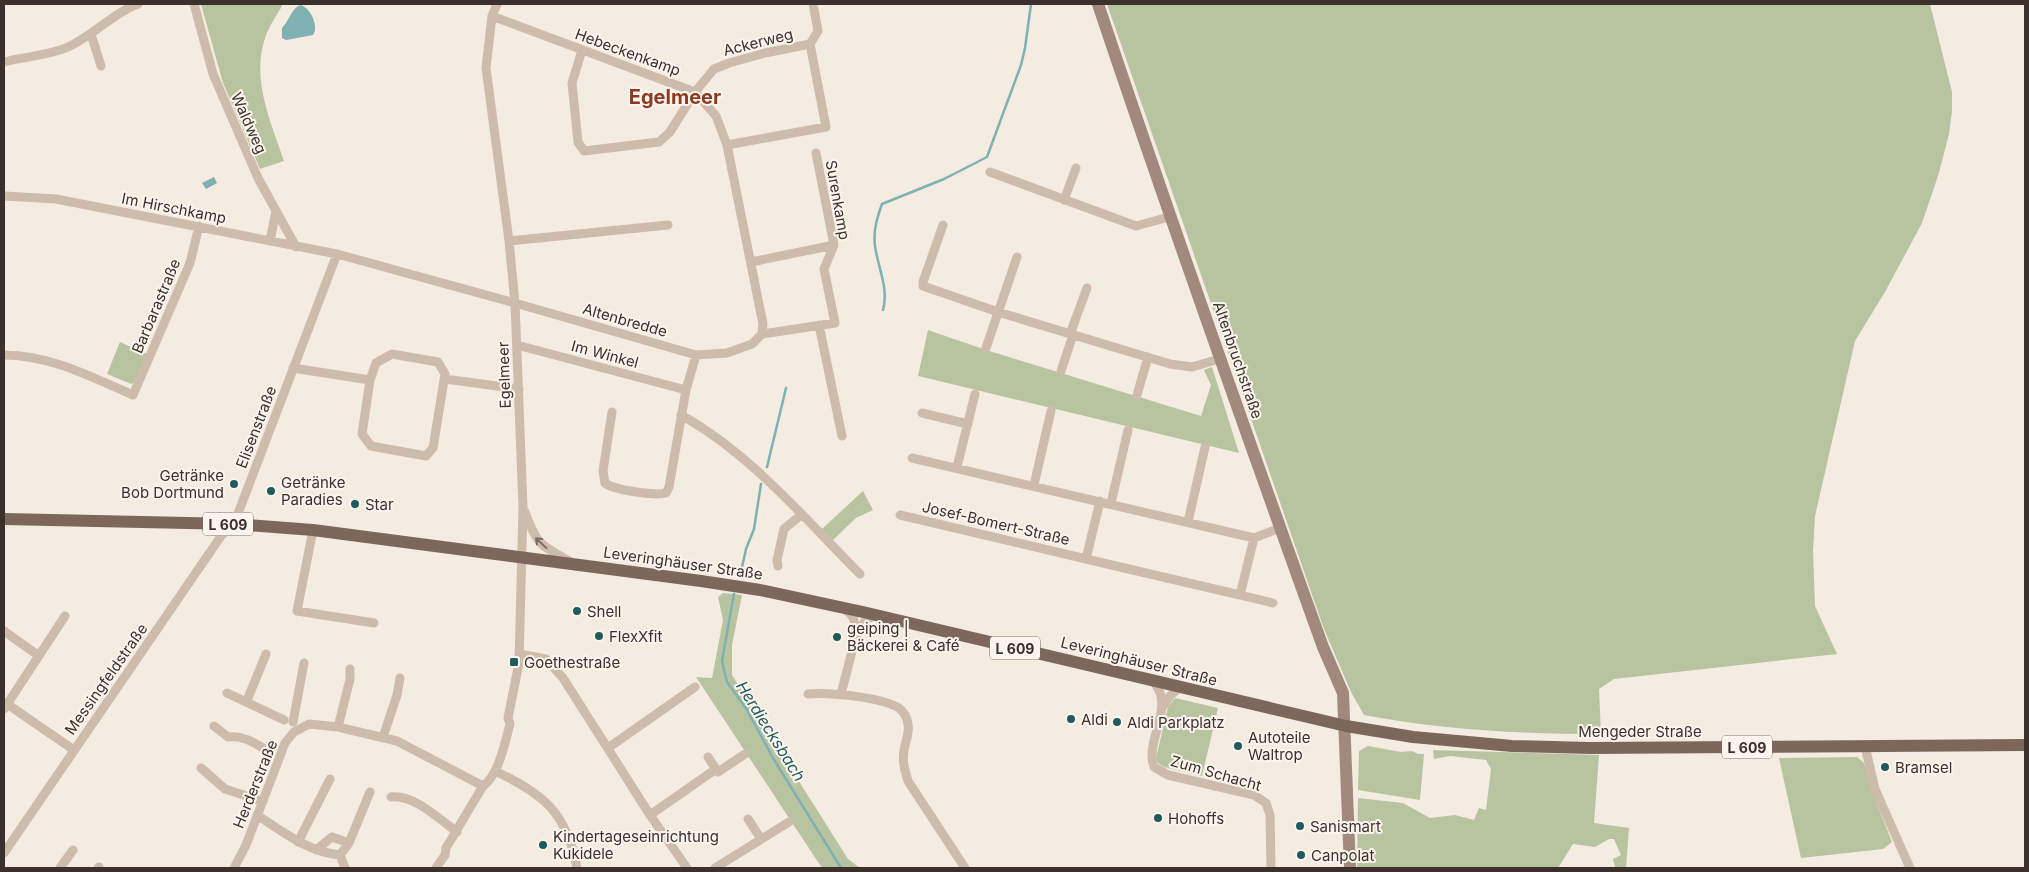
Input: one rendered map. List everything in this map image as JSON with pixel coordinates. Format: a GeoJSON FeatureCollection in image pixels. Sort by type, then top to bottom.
{"type":"FeatureCollection","features":[{"type":"Feature","properties":{"kind":"main road","name":"Leveringhäuser Straße"},"geometry":{"type":"LineString","coordinates":[[4,519],[234,524],[313,530],[760,590],[839,606],[1346,726]]}},
{"type":"Feature","properties":{"kind":"main road","name":"Mengeder Straße"},"geometry":{"type":"LineString","coordinates":[[1346,726],[1413,737],[1512,746],[1598,748],[2025,745]]}},
{"type":"Feature","properties":{"kind":"street"},"geometry":{"type":"LineString","coordinates":[[4,62],[67,47],[91,34],[130,7],[138,4]]}},
{"type":"Feature","properties":{"kind":"street","name":"Waldweg"},"geometry":{"type":"LineString","coordinates":[[194,4],[213,74],[258,178],[296,247]]}},
{"type":"Feature","properties":{"kind":"street","name":"Egelmeer"},"geometry":{"type":"LineString","coordinates":[[497,4],[492,16],[486,68],[515,302],[523,507],[522,557]]}},
{"type":"Feature","properties":{"kind":"street","name":"Ackerweg"},"geometry":{"type":"LineString","coordinates":[[727,145],[826,128],[810,44],[818,31],[812,4]]}},
{"type":"Feature","properties":{"kind":"street","name":"Altenbruchstraße"},"geometry":{"type":"LineString","coordinates":[[1098,4],[1169,217],[1219,359],[1323,647],[1343,694],[1346,726],[1350,868]]}},
{"type":"Feature","properties":{"kind":"street","name":"Hebeckenkamp"},"geometry":{"type":"LineString","coordinates":[[492,16],[695,92],[716,116],[727,145],[763,324],[762,334]]}},
{"type":"Feature","properties":{"kind":"street"},"geometry":{"type":"LineString","coordinates":[[91,34],[102,66]]}},
{"type":"Feature","properties":{"kind":"street","name":"Ackerweg"},"geometry":{"type":"LineString","coordinates":[[582,50],[572,83],[578,142],[584,151],[659,142],[670,132],[695,92],[714,69],[765,53],[810,44]]}},
{"type":"Feature","properties":{"kind":"street","name":"Surenkamp"},"geometry":{"type":"LineString","coordinates":[[696,355],[728,353],[752,344],[762,334],[835,323],[824,269],[834,245],[816,153]]}},
{"type":"Feature","properties":{"kind":"street"},"geometry":{"type":"LineString","coordinates":[[1064,200],[1076,168]]}},
{"type":"Feature","properties":{"kind":"street"},"geometry":{"type":"LineString","coordinates":[[990,172],[1136,226],[1169,217]]}},
{"type":"Feature","properties":{"kind":"street","name":"Im Hirschkamp"},"geometry":{"type":"LineString","coordinates":[[4,196],[56,199],[337,254]]}},
{"type":"Feature","properties":{"kind":"street"},"geometry":{"type":"LineString","coordinates":[[270,241],[276,211]]}},
{"type":"Feature","properties":{"kind":"street"},"geometry":{"type":"LineString","coordinates":[[509,242],[668,225]]}},
{"type":"Feature","properties":{"kind":"street"},"geometry":{"type":"LineString","coordinates":[[943,225],[923,286],[1072,335],[1182,366],[1192,366],[1219,359]]}},
{"type":"Feature","properties":{"kind":"street","name":"Barbarastraße"},"geometry":{"type":"LineString","coordinates":[[4,356],[20,355],[56,362],[133,395],[190,263],[199,226]]}},
{"type":"Feature","properties":{"kind":"street"},"geometry":{"type":"LineString","coordinates":[[751,262],[834,245]]}},
{"type":"Feature","properties":{"kind":"street","name":"Altenbredde"},"geometry":{"type":"LineString","coordinates":[[337,254],[515,302],[696,355]]}},
{"type":"Feature","properties":{"kind":"street","name":"Elisenstraße"},"geometry":{"type":"LineString","coordinates":[[234,524],[337,254]]}},
{"type":"Feature","properties":{"kind":"street"},"geometry":{"type":"LineString","coordinates":[[986,348],[1017,257]]}},
{"type":"Feature","properties":{"kind":"street"},"geometry":{"type":"LineString","coordinates":[[1061,371],[1087,288]]}},
{"type":"Feature","properties":{"kind":"street"},"geometry":{"type":"LineString","coordinates":[[819,325],[842,436]]}},
{"type":"Feature","properties":{"kind":"street","name":"Im Winkel"},"geometry":{"type":"LineString","coordinates":[[517,345],[686,390]]}},
{"type":"Feature","properties":{"kind":"street"},"geometry":{"type":"LineString","coordinates":[[392,354],[438,362],[445,374],[433,448],[426,456],[371,446],[362,434],[370,380],[376,363],[392,354]]}},
{"type":"Feature","properties":{"kind":"street"},"geometry":{"type":"LineString","coordinates":[[612,412],[603,471],[605,483],[612,487],[657,494],[666,493],[669,488],[686,390],[696,355]]}},
{"type":"Feature","properties":{"kind":"street"},"geometry":{"type":"LineString","coordinates":[[1136,395],[1148,357]]}},
{"type":"Feature","properties":{"kind":"street"},"geometry":{"type":"LineString","coordinates":[[293,368],[370,380]]}},
{"type":"Feature","properties":{"kind":"street"},"geometry":{"type":"LineString","coordinates":[[444,379],[519,389]]}},
{"type":"Feature","properties":{"kind":"street"},"geometry":{"type":"LineString","coordinates":[[958,467],[975,394]]}},
{"type":"Feature","properties":{"kind":"street"},"geometry":{"type":"LineString","coordinates":[[1034,485],[1051,411]]}},
{"type":"Feature","properties":{"kind":"street"},"geometry":{"type":"LineString","coordinates":[[922,413],[968,424]]}},
{"type":"Feature","properties":{"kind":"street"},"geometry":{"type":"LineString","coordinates":[[681,414],[703,427],[768,480],[860,574]]}},
{"type":"Feature","properties":{"kind":"street"},"geometry":{"type":"LineString","coordinates":[[1111,504],[1128,430]]}},
{"type":"Feature","properties":{"kind":"street"},"geometry":{"type":"LineString","coordinates":[[1188,522],[1205,447]]}},
{"type":"Feature","properties":{"kind":"street"},"geometry":{"type":"LineString","coordinates":[[912,458],[958,467],[1254,538],[1280,528]]}},
{"type":"Feature","properties":{"kind":"street","name":"Josef-Bomert-Straße"},"geometry":{"type":"LineString","coordinates":[[1086,559],[1100,501]]}},
{"type":"Feature","properties":{"kind":"street","name":"Egelmeer"},"geometry":{"type":"LineString","coordinates":[[523,507],[533,534],[540,544],[576,564]]}},
{"type":"Feature","properties":{"kind":"street"},"geometry":{"type":"LineString","coordinates":[[778,566],[777,560],[784,528],[801,515]]}},
{"type":"Feature","properties":{"kind":"street","name":"Josef-Bomert-Straße"},"geometry":{"type":"LineString","coordinates":[[900,515],[1274,603]]}},
{"type":"Feature","properties":{"kind":"street","name":"Messingfeldstraße"},"geometry":{"type":"LineString","coordinates":[[4,853],[221,536],[234,524]]}},
{"type":"Feature","properties":{"kind":"street"},"geometry":{"type":"LineString","coordinates":[[313,530],[297,611],[374,623]]}},
{"type":"Feature","properties":{"kind":"street"},"geometry":{"type":"LineString","coordinates":[[1240,595],[1254,538]]}},
{"type":"Feature","properties":{"kind":"street"},"geometry":{"type":"LineString","coordinates":[[436,868],[483,786],[490,781],[495,772],[510,724],[508,718],[519,654],[522,557]]}},
{"type":"Feature","properties":{"kind":"street"},"geometry":{"type":"LineString","coordinates":[[839,606],[851,613],[855,620],[856,636]]}},
{"type":"Feature","properties":{"kind":"street"},"geometry":{"type":"LineString","coordinates":[[841,694],[856,636],[865,621],[875,615]]}},
{"type":"Feature","properties":{"kind":"street"},"geometry":{"type":"LineString","coordinates":[[65,616],[5,707],[74,750]]}},
{"type":"Feature","properties":{"kind":"street"},"geometry":{"type":"LineString","coordinates":[[4,631],[38,656]]}},
{"type":"Feature","properties":{"kind":"street"},"geometry":{"type":"LineString","coordinates":[[248,703],[248,698],[266,654]]}},
{"type":"Feature","properties":{"kind":"street"},"geometry":{"type":"LineString","coordinates":[[519,654],[546,659],[563,678],[687,868]]}},
{"type":"Feature","properties":{"kind":"street"},"geometry":{"type":"LineString","coordinates":[[293,722],[304,663]]}},
{"type":"Feature","properties":{"kind":"street"},"geometry":{"type":"LineString","coordinates":[[338,727],[350,679],[350,669]]}},
{"type":"Feature","properties":{"kind":"street"},"geometry":{"type":"LineString","coordinates":[[383,738],[397,695],[400,678]]}},
{"type":"Feature","properties":{"kind":"street","name":"Zum Schacht"},"geometry":{"type":"LineString","coordinates":[[1154,681],[1161,695],[1162,708],[1151,758],[1154,767],[1168,775],[1254,796],[1266,802],[1270,816],[1272,868]]}},
{"type":"Feature","properties":{"kind":"street"},"geometry":{"type":"LineString","coordinates":[[608,748],[695,687]]}},
{"type":"Feature","properties":{"kind":"street","name":"Zum Schacht"},"geometry":{"type":"LineString","coordinates":[[1162,708],[1170,696],[1180,687]]}},
{"type":"Feature","properties":{"kind":"street"},"geometry":{"type":"LineString","coordinates":[[808,694],[824,692],[841,694],[890,705],[899,709],[906,716],[909,726],[903,753],[904,769],[908,781],[965,868]]}},
{"type":"Feature","properties":{"kind":"street"},"geometry":{"type":"LineString","coordinates":[[227,693],[284,720]]}},
{"type":"Feature","properties":{"kind":"street","name":"Herderstraße"},"geometry":{"type":"LineString","coordinates":[[234,868],[285,743],[294,732],[309,724],[338,727],[397,741],[483,786]]}},
{"type":"Feature","properties":{"kind":"street"},"geometry":{"type":"LineString","coordinates":[[214,726],[228,737],[238,735],[268,751]]}},
{"type":"Feature","properties":{"kind":"street"},"geometry":{"type":"LineString","coordinates":[[1866,746],[1875,788],[1910,868]]}},
{"type":"Feature","properties":{"kind":"street"},"geometry":{"type":"LineString","coordinates":[[708,757],[718,772],[745,754]]}},
{"type":"Feature","properties":{"kind":"street"},"geometry":{"type":"LineString","coordinates":[[201,768],[225,789],[262,801]]}},
{"type":"Feature","properties":{"kind":"street"},"geometry":{"type":"LineString","coordinates":[[650,814],[716,769]]}},
{"type":"Feature","properties":{"kind":"street"},"geometry":{"type":"LineString","coordinates":[[495,772],[519,782],[556,812],[570,840],[577,868]]}},
{"type":"Feature","properties":{"kind":"street"},"geometry":{"type":"LineString","coordinates":[[298,842],[330,779]]}},
{"type":"Feature","properties":{"kind":"street"},"geometry":{"type":"LineString","coordinates":[[340,855],[349,843],[370,792]]}},
{"type":"Feature","properties":{"kind":"street"},"geometry":{"type":"LineString","coordinates":[[391,797],[401,796],[415,803],[457,832]]}},
{"type":"Feature","properties":{"kind":"street"},"geometry":{"type":"LineString","coordinates":[[257,815],[298,842],[316,850],[340,855]]}},
{"type":"Feature","properties":{"kind":"street"},"geometry":{"type":"LineString","coordinates":[[748,819],[761,839]]}},
{"type":"Feature","properties":{"kind":"street"},"geometry":{"type":"LineString","coordinates":[[715,868],[789,822]]}},
{"type":"Feature","properties":{"kind":"street"},"geometry":{"type":"LineString","coordinates":[[316,850],[332,837],[349,843]]}},
{"type":"Feature","properties":{"kind":"street"},"geometry":{"type":"LineString","coordinates":[[60,868],[73,850]]}},
{"type":"Feature","properties":{"kind":"street"},"geometry":{"type":"LineString","coordinates":[[340,855],[345,868]]}},
{"type":"Feature","properties":{"kind":"green space"},"geometry":{"type":"Polygon","coordinates":[[[201,4],[283,4],[265,38],[261,53],[260,69],[264,100],[284,161],[260,169],[223,83],[201,4]]]}},
{"type":"Feature","properties":{"kind":"green space"},"geometry":{"type":"Polygon","coordinates":[[[1107,4],[1930,4],[1952,92],[1949,134],[1938,176],[1922,223],[1885,292],[1855,341],[1815,516],[1813,550],[1815,606],[1837,654],[1614,679],[1599,689],[1601,734],[1452,728],[1364,715],[1351,692],[1324,629],[1107,4]]]}},
{"type":"Feature","properties":{"kind":"green space"},"geometry":{"type":"Polygon","coordinates":[[[928,330],[983,349],[1201,416],[1211,385],[1204,370],[1212,367],[1239,453],[918,376],[928,330]]]}},
{"type":"Feature","properties":{"kind":"green space"},"geometry":{"type":"Polygon","coordinates":[[[120,342],[147,354],[135,382],[131,384],[107,374],[120,342]]]}},
{"type":"Feature","properties":{"kind":"green space"},"geometry":{"type":"Polygon","coordinates":[[[863,491],[873,510],[856,518],[833,540],[822,529],[863,491]]]}},
{"type":"Feature","properties":{"kind":"green space"},"geometry":{"type":"Polygon","coordinates":[[[723,593],[742,595],[732,645],[732,675],[848,859],[860,868],[822,868],[696,677],[712,678],[723,620],[718,597],[723,593]]]}},
{"type":"Feature","properties":{"kind":"green space"},"geometry":{"type":"Polygon","coordinates":[[[1175,698],[1218,708],[1202,776],[1164,767],[1158,763],[1156,758],[1168,707],[1175,698]]]}},
{"type":"Feature","properties":{"kind":"green space"},"geometry":{"type":"Polygon","coordinates":[[[1368,746],[1424,754],[1420,800],[1358,790],[1359,751],[1368,746]]]}},
{"type":"Feature","properties":{"kind":"green space"},"geometry":{"type":"Polygon","coordinates":[[[1433,750],[1599,755],[1594,823],[1629,828],[1626,868],[1615,868],[1613,859],[1621,855],[1614,839],[1609,839],[1595,847],[1573,844],[1558,868],[1357,868],[1358,798],[1403,803],[1430,818],[1455,815],[1474,820],[1479,808],[1486,810],[1491,769],[1486,760],[1450,756],[1434,759],[1433,750]]]}},
{"type":"Feature","properties":{"kind":"green space"},"geometry":{"type":"Polygon","coordinates":[[[1857,757],[1864,763],[1892,842],[1883,849],[1801,858],[1779,758],[1857,757]]]}},
{"type":"Feature","properties":{"kind":"water"},"geometry":{"type":"Polygon","coordinates":[[[301,5],[308,10],[313,18],[315,31],[313,35],[286,40],[282,38],[282,28],[293,11],[301,5]]]}},
{"type":"Feature","properties":{"kind":"water"},"geometry":{"type":"Polygon","coordinates":[[[214,177],[217,183],[206,189],[202,183],[214,177]]]}},
{"type":"Feature","properties":{"kind":"waterway","name":"Herdiecksbach"},"geometry":{"type":"LineString","coordinates":[[883,310],[885,294],[876,254],[875,240],[876,225],[882,204],[944,179],[987,157],[1021,65],[1031,4]]}},
{"type":"Feature","properties":{"kind":"waterway","name":"Herdiecksbach"},"geometry":{"type":"LineString","coordinates":[[767,467],[786,388]]}},
{"type":"Feature","properties":{"kind":"waterway","name":"Herdiecksbach"},"geometry":{"type":"LineString","coordinates":[[741,572],[746,549],[754,529],[761,484]]}},
{"type":"Feature","properties":{"kind":"waterway","name":"Herdiecksbach"},"geometry":{"type":"LineString","coordinates":[[734,594],[722,661],[727,682],[747,710],[773,758],[841,868]]}},
{"type":"Feature","properties":{"kind":"place","name":"Getränke Bob Dortmund"},"geometry":{"type":"Point","coordinates":[234,484]}},
{"type":"Feature","properties":{"kind":"place","name":"Getränke Paradies"},"geometry":{"type":"Point","coordinates":[271,491]}},
{"type":"Feature","properties":{"kind":"place","name":"Star"},"geometry":{"type":"Point","coordinates":[355,504]}},
{"type":"Feature","properties":{"kind":"place","name":"Shell"},"geometry":{"type":"Point","coordinates":[577,611]}},
{"type":"Feature","properties":{"kind":"place","name":"FlexXfit"},"geometry":{"type":"Point","coordinates":[599,636]}},
{"type":"Feature","properties":{"kind":"place","name":"geiping | Bäckerei & Café"},"geometry":{"type":"Point","coordinates":[837,637]}},
{"type":"Feature","properties":{"kind":"place","name":"Goethestraße"},"geometry":{"type":"Point","coordinates":[514,662]}},
{"type":"Feature","properties":{"kind":"place","name":"Aldi"},"geometry":{"type":"Point","coordinates":[1071,719]}},
{"type":"Feature","properties":{"kind":"place","name":"Aldi Parkplatz"},"geometry":{"type":"Point","coordinates":[1117,722]}},
{"type":"Feature","properties":{"kind":"place","name":"Autoteile Waltrop"},"geometry":{"type":"Point","coordinates":[1238,746]}},
{"type":"Feature","properties":{"kind":"place","name":"Bramsel"},"geometry":{"type":"Point","coordinates":[1885,767]}},
{"type":"Feature","properties":{"kind":"place","name":"Hohoffs"},"geometry":{"type":"Point","coordinates":[1158,818]}},
{"type":"Feature","properties":{"kind":"place","name":"Sanismart"},"geometry":{"type":"Point","coordinates":[1300,826]}},
{"type":"Feature","properties":{"kind":"place","name":"Kindertageseinrichtung Kukidele"},"geometry":{"type":"Point","coordinates":[543,845]}},
{"type":"Feature","properties":{"kind":"place","name":"Canpolat"},"geometry":{"type":"Point","coordinates":[1301,855]}},
{"type":"Feature","properties":{"kind":"district","name":"Egelmeer"},"geometry":{"type":"Point","coordinates":[675,97]}}]}
